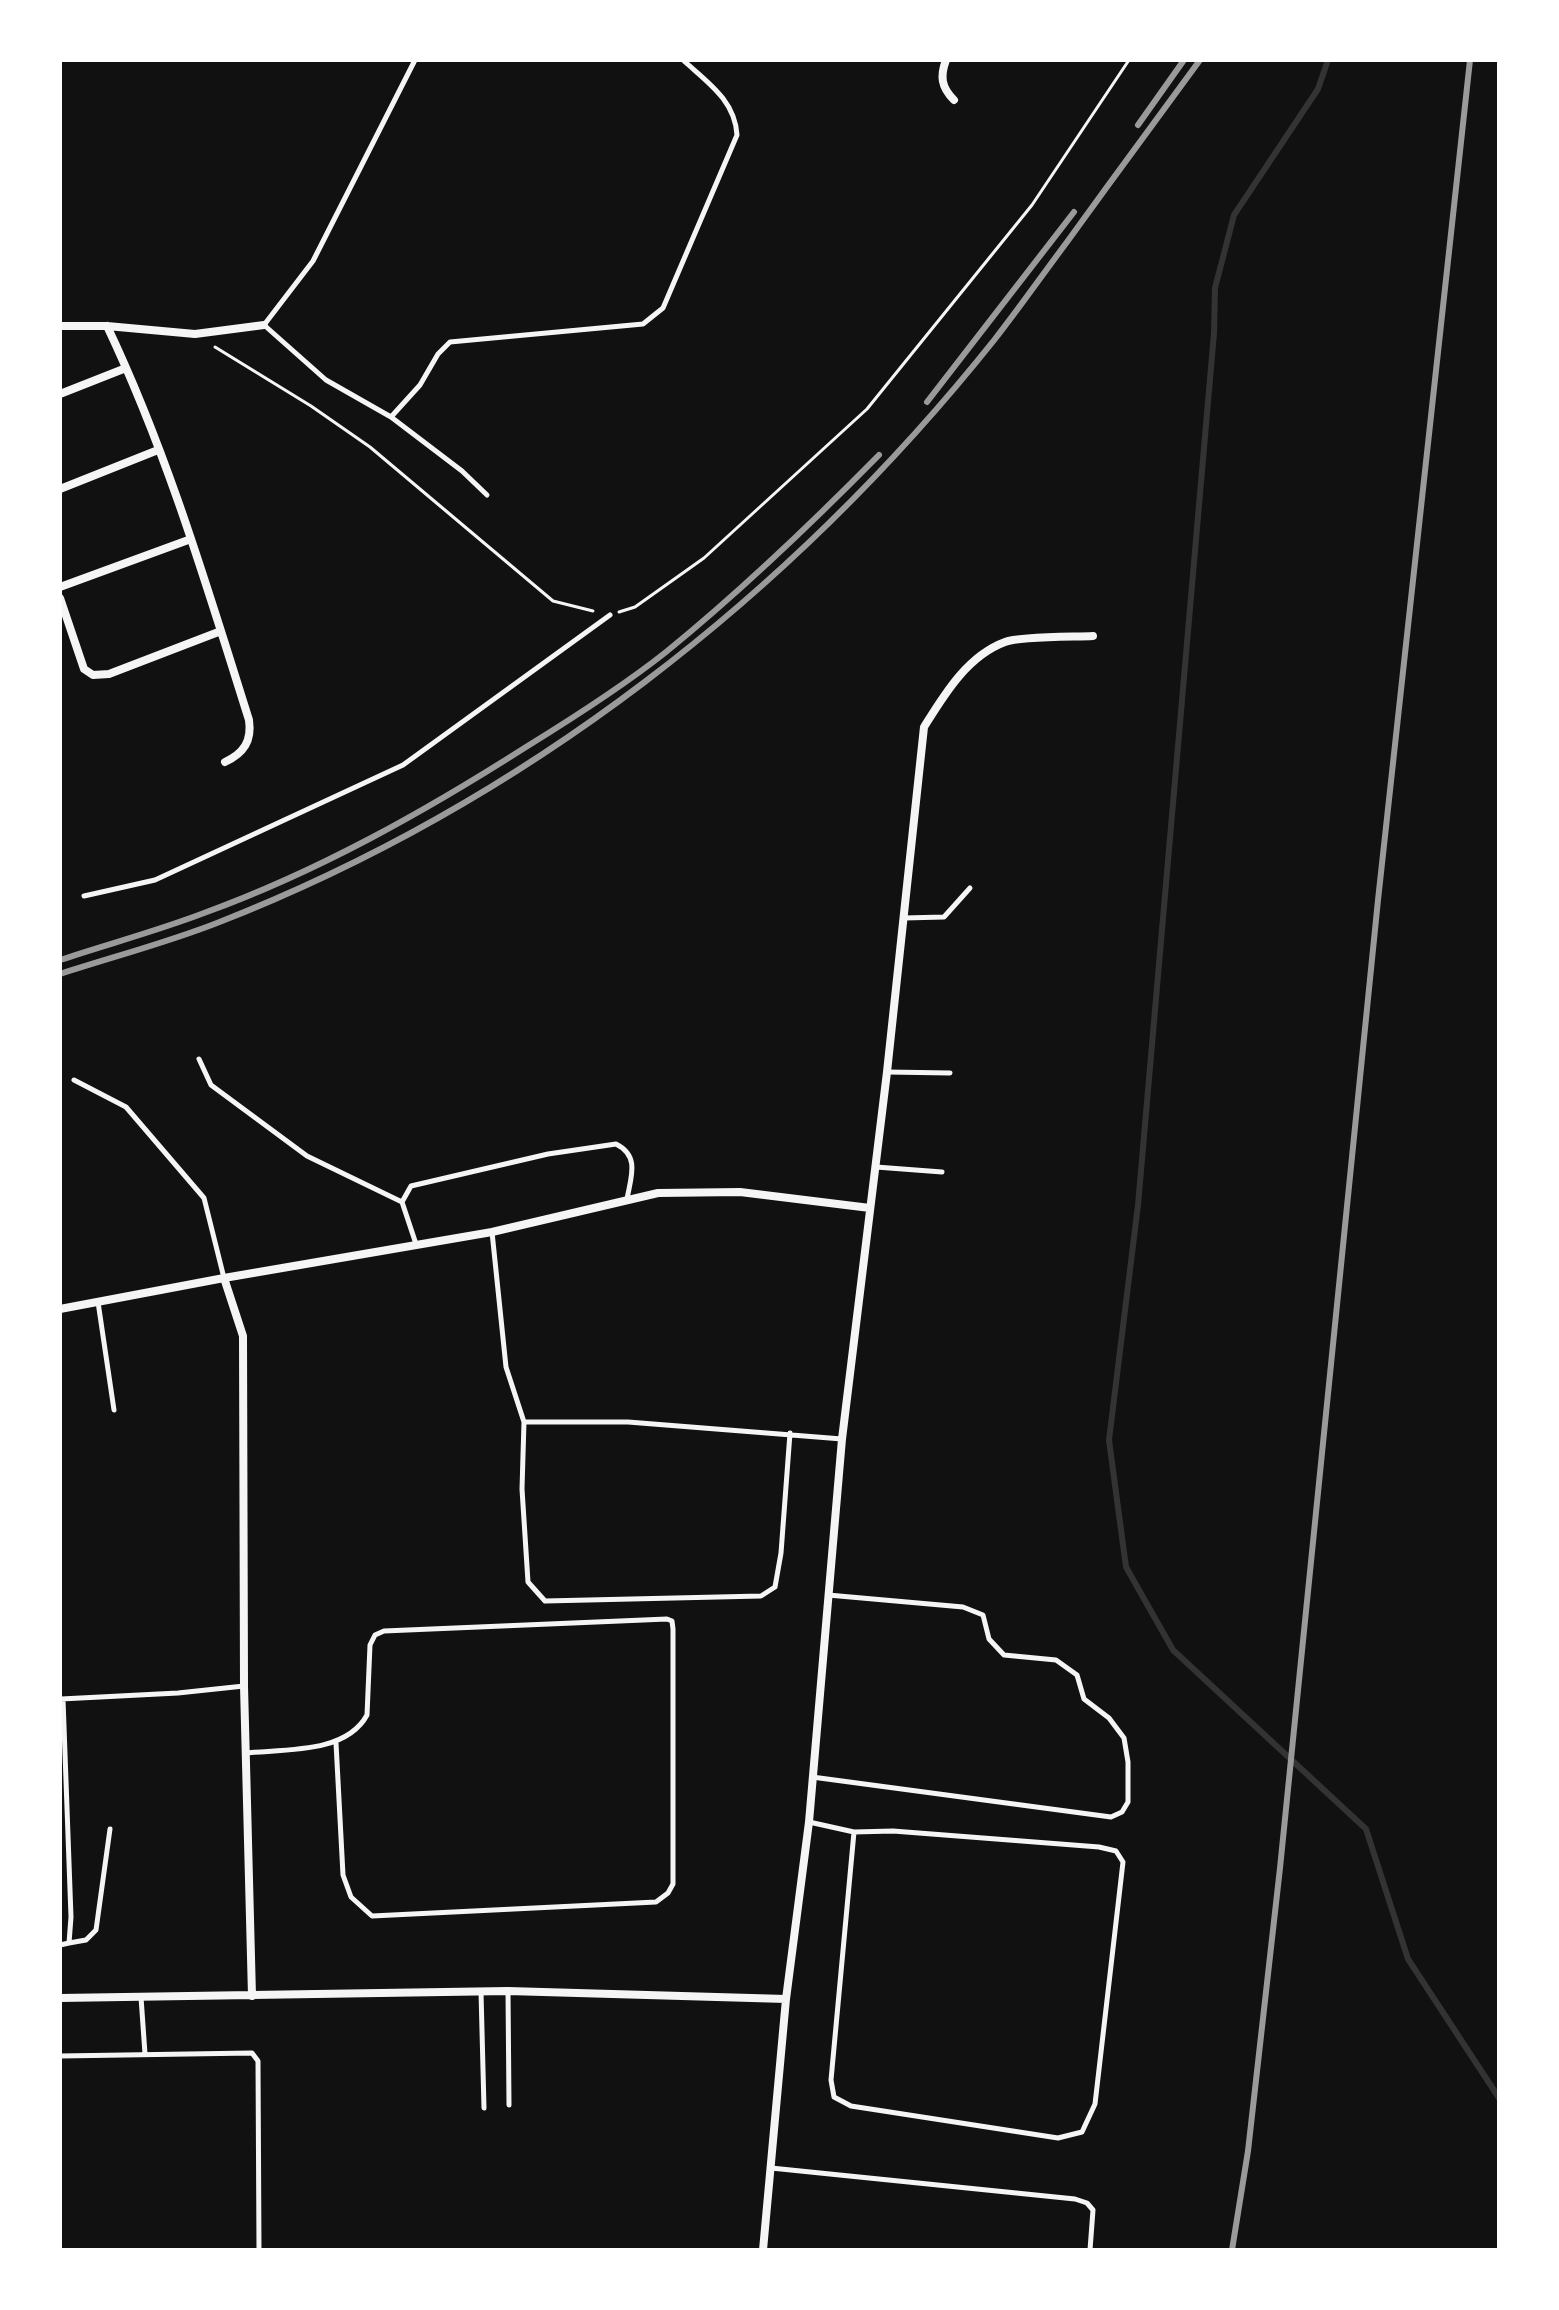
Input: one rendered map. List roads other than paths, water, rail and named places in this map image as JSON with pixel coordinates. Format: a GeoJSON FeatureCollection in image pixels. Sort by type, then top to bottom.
{"type":"FeatureCollection","features":[{"type":"Feature","properties":{"kind":"street"},"geometry":{"type":"LineString","coordinates":[[946,60],[940,75],[945,92],[954,100]]}},
{"type":"Feature","properties":{"kind":"street"},"geometry":{"type":"LineString","coordinates":[[60,326],[107,326],[195,334],[264,325]]}},
{"type":"Feature","properties":{"kind":"street"},"geometry":{"type":"LineString","coordinates":[[107,326],[191,539],[250,729],[245,748],[238,756],[225,762]]}},
{"type":"Feature","properties":{"kind":"street"},"geometry":{"type":"LineString","coordinates":[[60,394],[126,368]]}},
{"type":"Feature","properties":{"kind":"street"},"geometry":{"type":"LineString","coordinates":[[60,489],[158,450]]}},
{"type":"Feature","properties":{"kind":"street"},"geometry":{"type":"LineString","coordinates":[[60,587],[191,539]]}},
{"type":"Feature","properties":{"kind":"street"},"geometry":{"type":"LineString","coordinates":[[60,598],[84,669],[93,675],[109,674],[221,631]]}},
{"type":"Feature","properties":{"kind":"street"},"geometry":{"type":"LineString","coordinates":[[763,2250],[786,1999],[809,1822],[842,1439],[887,1072],[924,727],[949,688],[974,661],[1006,641],[1093,636]]}},
{"type":"Feature","properties":{"kind":"street"},"geometry":{"type":"LineString","coordinates":[[60,1309],[492,1232],[658,1193],[740,1192],[870,1208]]}},
{"type":"Feature","properties":{"kind":"street"},"geometry":{"type":"LineString","coordinates":[[224,1278],[243,1336],[244,1686],[252,1996]]}},
{"type":"Feature","properties":{"kind":"street"},"geometry":{"type":"LineString","coordinates":[[60,1998],[508,1991],[786,1999]]}},
{"type":"Feature","properties":{"kind":"lane"},"geometry":{"type":"LineString","coordinates":[[415,60],[313,261],[264,325],[326,380],[391,417],[462,471],[487,495]]}},
{"type":"Feature","properties":{"kind":"lane"},"geometry":{"type":"LineString","coordinates":[[391,417],[420,385],[438,354],[450,342],[643,324],[663,308],[737,135],[730,106],[683,60]]}},
{"type":"Feature","properties":{"kind":"lane"},"geometry":{"type":"LineString","coordinates":[[84,896],[155,880],[403,765],[610,615]]}},
{"type":"Feature","properties":{"kind":"lane"},"geometry":{"type":"LineString","coordinates":[[904,918],[944,917],[970,888]]}},
{"type":"Feature","properties":{"kind":"lane"},"geometry":{"type":"LineString","coordinates":[[199,1059],[211,1085],[307,1156],[402,1202],[416,1244]]}},
{"type":"Feature","properties":{"kind":"lane"},"geometry":{"type":"LineString","coordinates":[[887,1072],[950,1073]]}},
{"type":"Feature","properties":{"kind":"lane"},"geometry":{"type":"LineString","coordinates":[[74,1080],[126,1107],[204,1198],[224,1278]]}},
{"type":"Feature","properties":{"kind":"lane"},"geometry":{"type":"LineString","coordinates":[[402,1202],[411,1186],[548,1154],[616,1144],[626,1149],[634,1165],[627,1199]]}},
{"type":"Feature","properties":{"kind":"lane"},"geometry":{"type":"LineString","coordinates":[[875,1167],[942,1172]]}},
{"type":"Feature","properties":{"kind":"lane"},"geometry":{"type":"LineString","coordinates":[[492,1232],[506,1367],[524,1422],[522,1489],[528,1582],[545,1601],[761,1596],[775,1587],[781,1553],[790,1433]]}},
{"type":"Feature","properties":{"kind":"lane"},"geometry":{"type":"LineString","coordinates":[[98,1302],[114,1410]]}},
{"type":"Feature","properties":{"kind":"lane"},"geometry":{"type":"LineString","coordinates":[[524,1422],[628,1422],[842,1439]]}},
{"type":"Feature","properties":{"kind":"lane"},"geometry":{"type":"LineString","coordinates":[[812,1777],[1111,1817],[1122,1812],[1128,1802],[1128,1762],[1124,1738],[1109,1718],[1084,1699],[1077,1675],[1056,1660],[1004,1655],[989,1639],[983,1615],[963,1607],[827,1595]]}},
{"type":"Feature","properties":{"kind":"lane"},"geometry":{"type":"LineString","coordinates":[[245,1753],[336,1743],[363,1724],[367,1715],[370,1645],[375,1635],[384,1631],[667,1619],[672,1621],[673,1629],[673,1884],[668,1893],[656,1902],[372,1916],[351,1897],[343,1875],[336,1743]]}},
{"type":"Feature","properties":{"kind":"lane"},"geometry":{"type":"LineString","coordinates":[[69,1943],[71,1917],[61,1699],[244,1686]]}},
{"type":"Feature","properties":{"kind":"lane"},"geometry":{"type":"LineString","coordinates":[[809,1822],[854,1832],[893,1831],[1099,1847],[1116,1851],[1123,1862],[1095,2104],[1082,2132],[1058,2138],[851,2106],[834,2097],[831,2080],[854,1832]]}},
{"type":"Feature","properties":{"kind":"lane"},"geometry":{"type":"LineString","coordinates":[[60,1945],[86,1940],[96,1930],[110,1829]]}},
{"type":"Feature","properties":{"kind":"lane"},"geometry":{"type":"LineString","coordinates":[[508,1991],[509,2105]]}},
{"type":"Feature","properties":{"kind":"lane"},"geometry":{"type":"LineString","coordinates":[[481,1992],[484,2108]]}},
{"type":"Feature","properties":{"kind":"lane"},"geometry":{"type":"LineString","coordinates":[[141,1997],[145,2054]]}},
{"type":"Feature","properties":{"kind":"lane"},"geometry":{"type":"LineString","coordinates":[[60,2056],[252,2053],[258,2061],[259,2250]]}},
{"type":"Feature","properties":{"kind":"lane"},"geometry":{"type":"LineString","coordinates":[[770,2168],[1075,2199],[1087,2203],[1093,2210],[1090,2250]]}},
{"type":"Feature","properties":{"kind":"waterway"},"geometry":{"type":"LineString","coordinates":[[1328,60],[1318,89],[1234,215],[1215,288],[1214,333],[1138,1205],[1109,1440],[1126,1567],[1173,1650],[1366,1829],[1408,1959],[1499,2098]]}},
{"type":"Feature","properties":{"kind":"railway"},"geometry":{"type":"LineString","coordinates":[[1138,125],[1184,60]]}},
{"type":"Feature","properties":{"kind":"railway"},"geometry":{"type":"LineString","coordinates":[[60,974],[217,923],[330,874],[439,817],[544,753],[645,682],[740,605],[831,521],[916,433],[995,339],[1200,60]]}},
{"type":"Feature","properties":{"kind":"railway"},"geometry":{"type":"LineString","coordinates":[[1232,2250],[1248,2151],[1280,1868],[1378,900],[1470,60]]}},
{"type":"Feature","properties":{"kind":"railway"},"geometry":{"type":"LineString","coordinates":[[927,402],[1074,212]]}},
{"type":"Feature","properties":{"kind":"railway"},"geometry":{"type":"LineString","coordinates":[[60,960],[186,920],[288,879],[369,839],[488,771],[597,702],[666,652],[775,556],[879,455]]}}]}
